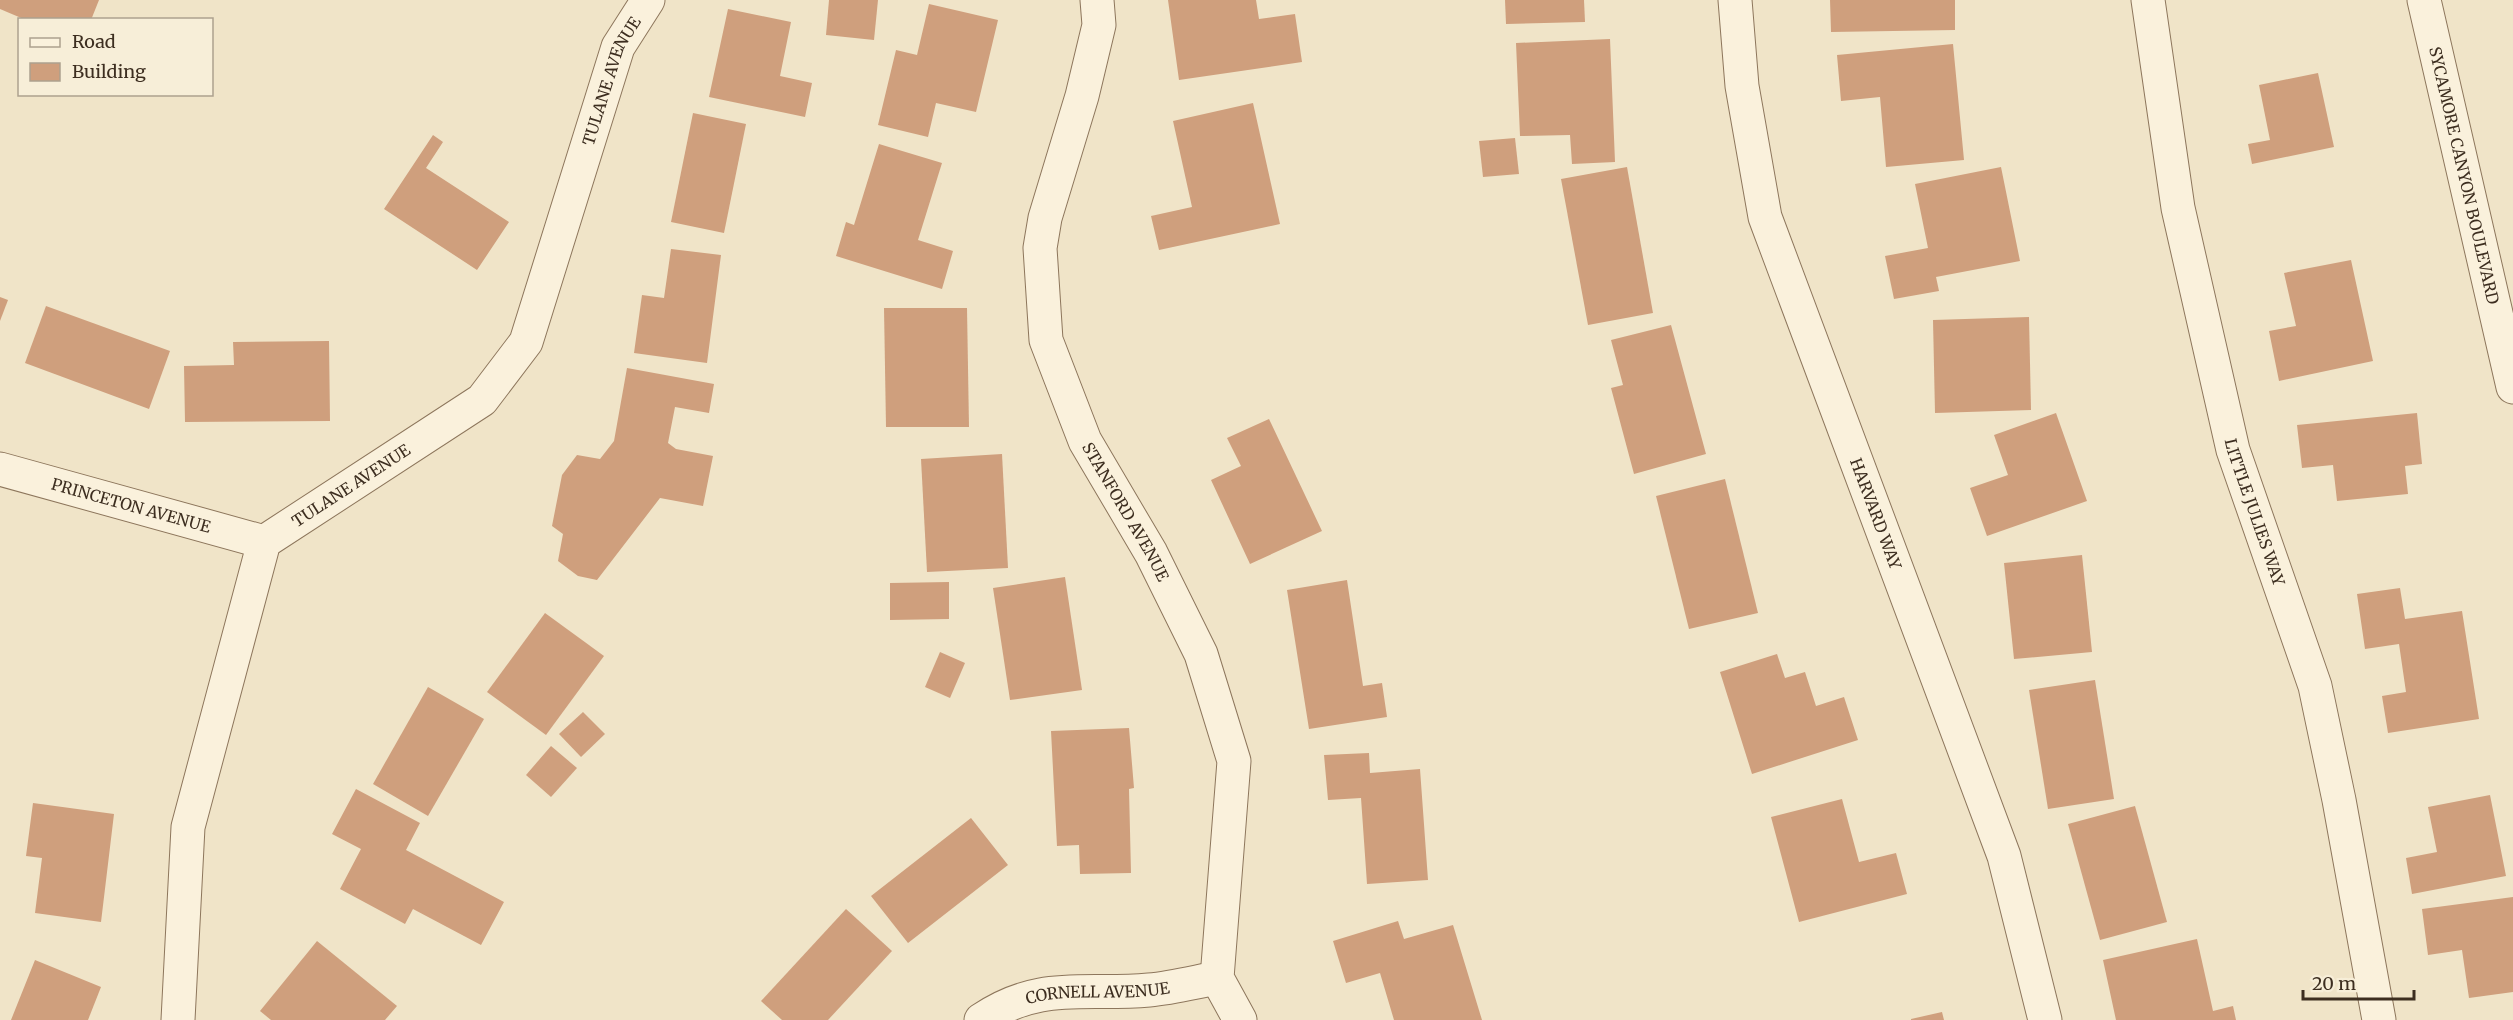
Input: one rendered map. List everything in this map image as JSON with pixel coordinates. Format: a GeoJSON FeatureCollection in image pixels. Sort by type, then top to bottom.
{"type":"FeatureCollection","features":[{"type":"Feature","properties":{"kind":"street","name":"TULANE AVENUE"},"geometry":{"type":"LineString","coordinates":[[264,542],[482,400],[526,342],[618,46],[648,0]]}},
{"type":"Feature","properties":{"kind":"street","name":"STANFORD AVENUE"},"geometry":{"type":"LineString","coordinates":[[1097,0],[1099,25],[1082,96],[1045,218],[1040,248],[1046,340],[1085,441],[1151,553],[1201,654],[1234,761],[1217,978]]}},
{"type":"Feature","properties":{"kind":"street","name":"HARVARD WAY"},"geometry":{"type":"LineString","coordinates":[[1735,0],[1742,86],[1765,217],[2004,856],[2045,1020]]}},
{"type":"Feature","properties":{"kind":"street","name":"LITTLE JULIES WAY"},"geometry":{"type":"LineString","coordinates":[[2148,0],[2178,208],[2225,416],[2233,450],[2315,686],[2339,800],[2379,1020]]}},
{"type":"Feature","properties":{"kind":"street","name":"SYCAMORE CANYON BOULEVARD"},"geometry":{"type":"LineString","coordinates":[[2424,0],[2513,387]]}},
{"type":"Feature","properties":{"kind":"street","name":"PRINCETON AVENUE"},"geometry":{"type":"LineString","coordinates":[[0,469],[264,542]]}},
{"type":"Feature","properties":{"kind":"street"},"geometry":{"type":"LineString","coordinates":[[178,1020],[188,826],[264,542]]}},
{"type":"Feature","properties":{"kind":"street"},"geometry":{"type":"LineString","coordinates":[[1217,978],[1239,1020]]}},
{"type":"Feature","properties":{"kind":"street","name":"CORNELL AVENUE"},"geometry":{"type":"LineString","coordinates":[[981,1020],[1025,997],[1036,995],[1058,992],[1149,990],[1217,978]]}},
{"type":"Feature","properties":{"kind":"building"},"geometry":{"type":"Polygon","coordinates":[[[0,0],[99,0],[92,18],[21,18],[0,9],[0,0]]]}},
{"type":"Feature","properties":{"kind":"building"},"geometry":{"type":"Polygon","coordinates":[[[829,0],[878,0],[874,40],[826,35],[829,0]]]}},
{"type":"Feature","properties":{"kind":"building"},"geometry":{"type":"Polygon","coordinates":[[[1168,0],[1256,0],[1259,19],[1295,14],[1302,62],[1179,80],[1168,0]]]}},
{"type":"Feature","properties":{"kind":"building"},"geometry":{"type":"Polygon","coordinates":[[[1505,0],[1584,0],[1585,22],[1506,24],[1505,0]]]}},
{"type":"Feature","properties":{"kind":"building"},"geometry":{"type":"Polygon","coordinates":[[[1830,0],[1955,0],[1955,30],[1831,32],[1830,0]]]}},
{"type":"Feature","properties":{"kind":"building"},"geometry":{"type":"Polygon","coordinates":[[[929,4],[998,20],[976,112],[936,103],[928,137],[878,125],[896,50],[917,55],[929,4]]]}},
{"type":"Feature","properties":{"kind":"building"},"geometry":{"type":"Polygon","coordinates":[[[728,9],[791,22],[780,76],[812,83],[805,117],[709,97],[728,9]]]}},
{"type":"Feature","properties":{"kind":"building"},"geometry":{"type":"Polygon","coordinates":[[[1610,39],[1615,162],[1572,164],[1570,135],[1520,136],[1516,43],[1610,39]]]}},
{"type":"Feature","properties":{"kind":"building"},"geometry":{"type":"Polygon","coordinates":[[[1953,44],[1964,160],[1886,167],[1880,97],[1841,101],[1837,55],[1953,44]]]}},
{"type":"Feature","properties":{"kind":"building"},"geometry":{"type":"Polygon","coordinates":[[[2318,73],[2334,147],[2252,164],[2248,144],[2270,140],[2259,85],[2318,73]]]}},
{"type":"Feature","properties":{"kind":"building"},"geometry":{"type":"Polygon","coordinates":[[[1253,103],[1280,224],[1159,250],[1151,216],[1192,207],[1173,121],[1253,103]]]}},
{"type":"Feature","properties":{"kind":"building"},"geometry":{"type":"Polygon","coordinates":[[[693,113],[746,124],[724,233],[671,222],[693,113]]]}},
{"type":"Feature","properties":{"kind":"building"},"geometry":{"type":"Polygon","coordinates":[[[433,135],[443,142],[426,168],[509,222],[477,270],[384,209],[433,135]]]}},
{"type":"Feature","properties":{"kind":"building"},"geometry":{"type":"Polygon","coordinates":[[[1515,138],[1519,174],[1483,177],[1479,141],[1515,138]]]}},
{"type":"Feature","properties":{"kind":"building"},"geometry":{"type":"Polygon","coordinates":[[[879,144],[942,163],[918,240],[953,251],[942,289],[836,256],[846,222],[854,225],[879,144]]]}},
{"type":"Feature","properties":{"kind":"building"},"geometry":{"type":"Polygon","coordinates":[[[1627,167],[1653,313],[1588,325],[1561,179],[1627,167]]]}},
{"type":"Feature","properties":{"kind":"building"},"geometry":{"type":"Polygon","coordinates":[[[2001,167],[2020,261],[1936,277],[1939,291],[1894,299],[1885,256],[1928,248],[1915,184],[2001,167]]]}},
{"type":"Feature","properties":{"kind":"building"},"geometry":{"type":"Polygon","coordinates":[[[671,249],[721,255],[707,363],[634,353],[642,295],[664,298],[671,249]]]}},
{"type":"Feature","properties":{"kind":"building"},"geometry":{"type":"Polygon","coordinates":[[[2351,260],[2373,361],[2279,381],[2269,331],[2296,326],[2284,273],[2351,260]]]}},
{"type":"Feature","properties":{"kind":"building"},"geometry":{"type":"Polygon","coordinates":[[[0,297],[8,300],[0,321],[0,297]]]}},
{"type":"Feature","properties":{"kind":"building"},"geometry":{"type":"Polygon","coordinates":[[[46,306],[170,351],[149,409],[25,363],[46,306]]]}},
{"type":"Feature","properties":{"kind":"building"},"geometry":{"type":"Polygon","coordinates":[[[884,308],[967,308],[969,427],[886,427],[884,308]]]}},
{"type":"Feature","properties":{"kind":"building"},"geometry":{"type":"Polygon","coordinates":[[[2029,317],[2031,410],[1935,413],[1933,320],[2029,317]]]}},
{"type":"Feature","properties":{"kind":"building"},"geometry":{"type":"Polygon","coordinates":[[[1671,325],[1706,454],[1634,474],[1611,388],[1623,385],[1611,340],[1671,325]]]}},
{"type":"Feature","properties":{"kind":"building"},"geometry":{"type":"Polygon","coordinates":[[[329,341],[330,421],[185,422],[184,366],[234,365],[233,342],[329,341]]]}},
{"type":"Feature","properties":{"kind":"building"},"geometry":{"type":"Polygon","coordinates":[[[627,368],[714,384],[709,413],[675,407],[668,443],[676,449],[713,456],[703,506],[660,498],[597,580],[578,576],[558,561],[563,534],[552,526],[562,475],[577,455],[600,459],[614,441],[627,368]]]}},
{"type":"Feature","properties":{"kind":"building"},"geometry":{"type":"Polygon","coordinates":[[[2056,413],[2087,501],[1987,536],[1970,488],[2008,475],[1994,435],[2056,413]]]}},
{"type":"Feature","properties":{"kind":"building"},"geometry":{"type":"Polygon","coordinates":[[[2417,413],[2422,464],[2405,466],[2408,494],[2337,501],[2333,465],[2302,468],[2297,425],[2417,413]]]}},
{"type":"Feature","properties":{"kind":"building"},"geometry":{"type":"Polygon","coordinates":[[[1269,419],[1322,531],[1250,564],[1211,480],[1241,466],[1227,438],[1269,419]]]}},
{"type":"Feature","properties":{"kind":"building"},"geometry":{"type":"Polygon","coordinates":[[[1002,454],[1008,568],[927,572],[921,459],[1002,454]]]}},
{"type":"Feature","properties":{"kind":"building"},"geometry":{"type":"Polygon","coordinates":[[[1725,479],[1758,613],[1689,629],[1656,496],[1725,479]]]}},
{"type":"Feature","properties":{"kind":"building"},"geometry":{"type":"Polygon","coordinates":[[[2082,555],[2092,652],[2014,659],[2004,563],[2082,555]]]}},
{"type":"Feature","properties":{"kind":"building"},"geometry":{"type":"Polygon","coordinates":[[[1065,577],[1082,690],[1010,700],[993,588],[1065,577]]]}},
{"type":"Feature","properties":{"kind":"building"},"geometry":{"type":"Polygon","coordinates":[[[1347,580],[1363,686],[1382,683],[1387,717],[1309,729],[1287,590],[1347,580]]]}},
{"type":"Feature","properties":{"kind":"building"},"geometry":{"type":"Polygon","coordinates":[[[949,582],[949,619],[890,620],[890,583],[949,582]]]}},
{"type":"Feature","properties":{"kind":"building"},"geometry":{"type":"Polygon","coordinates":[[[2400,588],[2405,619],[2462,611],[2479,719],[2388,733],[2382,696],[2406,692],[2399,644],[2365,649],[2357,594],[2400,588]]]}},
{"type":"Feature","properties":{"kind":"building"},"geometry":{"type":"Polygon","coordinates":[[[545,613],[604,656],[546,735],[487,692],[545,613]]]}},
{"type":"Feature","properties":{"kind":"building"},"geometry":{"type":"Polygon","coordinates":[[[940,652],[965,663],[950,698],[925,687],[940,652]]]}},
{"type":"Feature","properties":{"kind":"building"},"geometry":{"type":"Polygon","coordinates":[[[1777,654],[1785,678],[1805,672],[1816,706],[1844,697],[1858,740],[1752,774],[1720,672],[1777,654]]]}},
{"type":"Feature","properties":{"kind":"building"},"geometry":{"type":"Polygon","coordinates":[[[2095,680],[2114,799],[2048,809],[2029,690],[2095,680]]]}},
{"type":"Feature","properties":{"kind":"building"},"geometry":{"type":"Polygon","coordinates":[[[428,687],[484,719],[428,816],[373,784],[428,687]]]}},
{"type":"Feature","properties":{"kind":"building"},"geometry":{"type":"Polygon","coordinates":[[[583,712],[605,734],[581,757],[559,734],[583,712]]]}},
{"type":"Feature","properties":{"kind":"building"},"geometry":{"type":"Polygon","coordinates":[[[1129,728],[1134,788],[1129,789],[1131,873],[1080,874],[1079,845],[1057,846],[1051,731],[1129,728]]]}},
{"type":"Feature","properties":{"kind":"building"},"geometry":{"type":"Polygon","coordinates":[[[551,746],[577,768],[551,797],[526,775],[551,746]]]}},
{"type":"Feature","properties":{"kind":"building"},"geometry":{"type":"Polygon","coordinates":[[[1369,753],[1370,773],[1420,769],[1428,880],[1367,884],[1361,798],[1328,800],[1324,755],[1369,753]]]}},
{"type":"Feature","properties":{"kind":"building"},"geometry":{"type":"Polygon","coordinates":[[[356,789],[420,823],[406,850],[504,902],[481,945],[413,909],[405,924],[340,889],[361,849],[332,834],[356,789]]]}},
{"type":"Feature","properties":{"kind":"building"},"geometry":{"type":"Polygon","coordinates":[[[2490,795],[2506,876],[2412,894],[2406,858],[2437,852],[2428,807],[2490,795]]]}},
{"type":"Feature","properties":{"kind":"building"},"geometry":{"type":"Polygon","coordinates":[[[1842,799],[1859,862],[1896,853],[1907,894],[1799,922],[1771,817],[1842,799]]]}},
{"type":"Feature","properties":{"kind":"building"},"geometry":{"type":"Polygon","coordinates":[[[33,803],[114,814],[101,922],[35,913],[42,858],[26,856],[33,803]]]}},
{"type":"Feature","properties":{"kind":"building"},"geometry":{"type":"Polygon","coordinates":[[[2135,806],[2167,922],[2100,940],[2068,824],[2135,806]]]}},
{"type":"Feature","properties":{"kind":"building"},"geometry":{"type":"Polygon","coordinates":[[[971,818],[1008,865],[908,943],[871,896],[971,818]]]}},
{"type":"Feature","properties":{"kind":"building"},"geometry":{"type":"Polygon","coordinates":[[[2513,897],[2513,992],[2469,998],[2462,950],[2428,955],[2422,909],[2513,897]]]}},
{"type":"Feature","properties":{"kind":"building"},"geometry":{"type":"Polygon","coordinates":[[[846,909],[892,951],[828,1020],[782,1020],[761,1001],[846,909]]]}},
{"type":"Feature","properties":{"kind":"building"},"geometry":{"type":"Polygon","coordinates":[[[1398,921],[1404,939],[1453,925],[1482,1020],[1394,1020],[1380,973],[1346,983],[1333,941],[1398,921]]]}},
{"type":"Feature","properties":{"kind":"building"},"geometry":{"type":"Polygon","coordinates":[[[2197,939],[2213,1011],[2233,1006],[2236,1020],[2116,1020],[2103,960],[2197,939]]]}},
{"type":"Feature","properties":{"kind":"building"},"geometry":{"type":"Polygon","coordinates":[[[317,941],[397,1006],[385,1020],[271,1020],[260,1011],[317,941]]]}},
{"type":"Feature","properties":{"kind":"building"},"geometry":{"type":"Polygon","coordinates":[[[35,960],[101,987],[88,1020],[11,1020],[35,960]]]}},
{"type":"Feature","properties":{"kind":"building"},"geometry":{"type":"Polygon","coordinates":[[[1942,1012],[1944,1020],[1911,1020],[1911,1019],[1942,1012]]]}}]}
